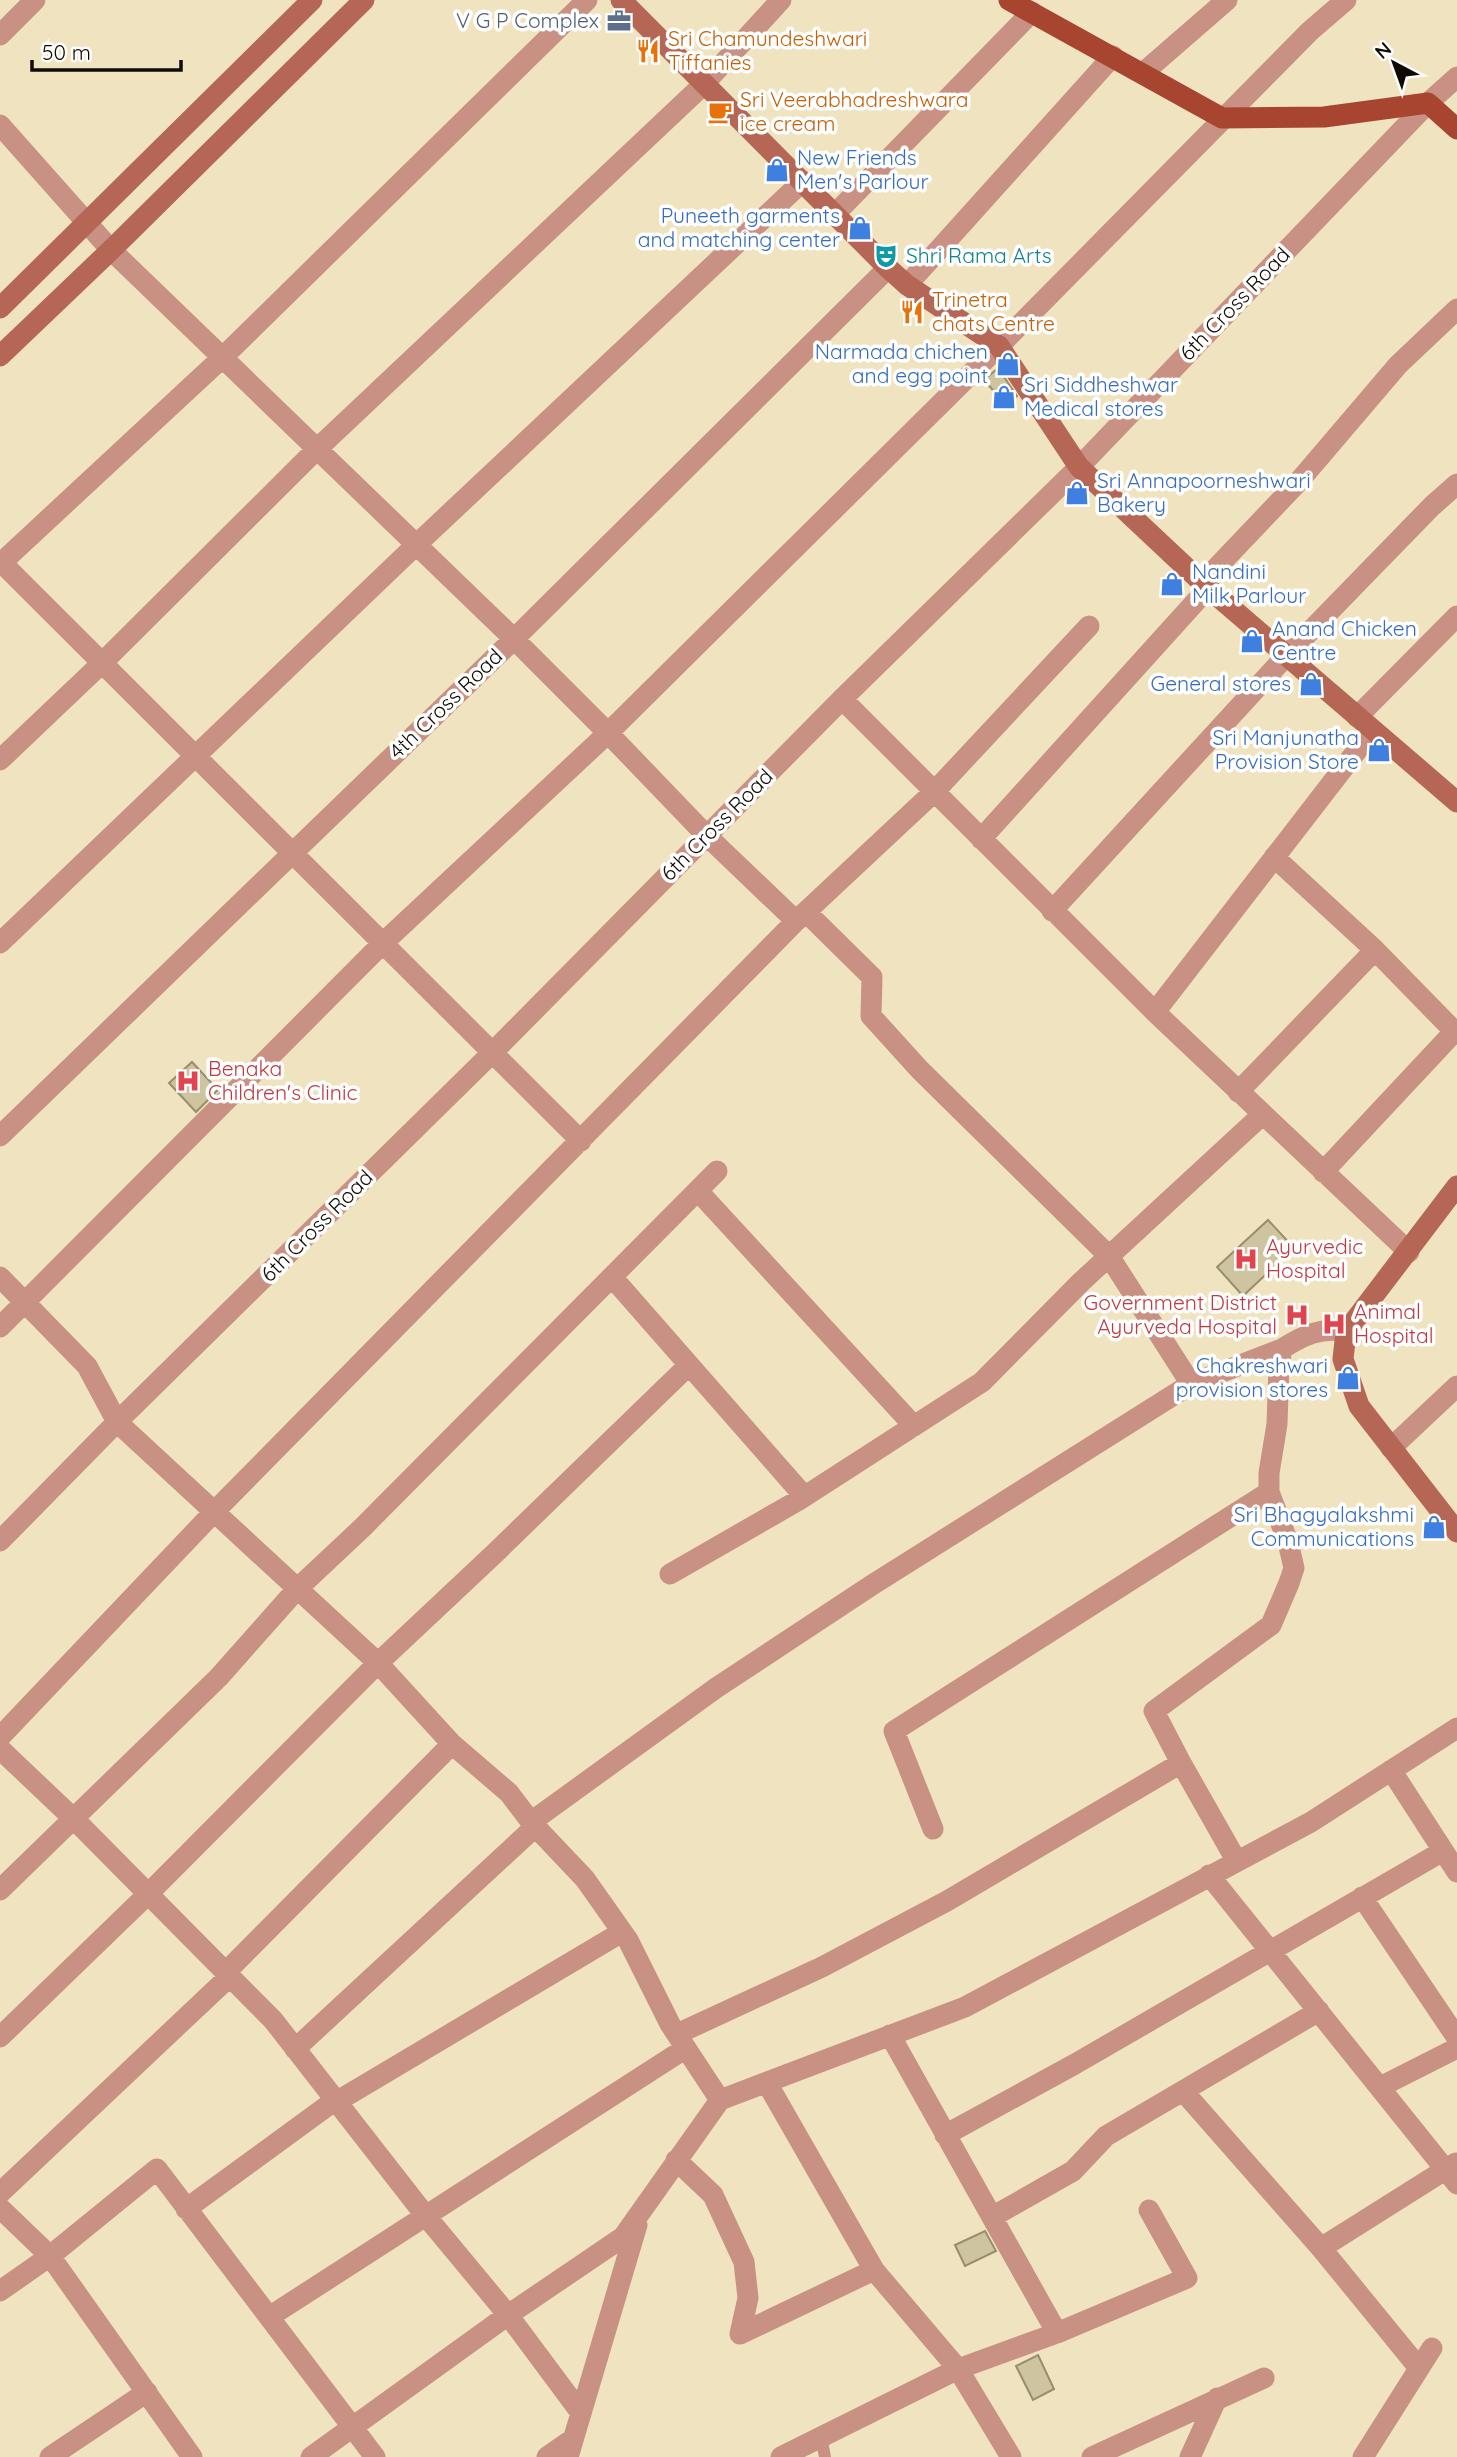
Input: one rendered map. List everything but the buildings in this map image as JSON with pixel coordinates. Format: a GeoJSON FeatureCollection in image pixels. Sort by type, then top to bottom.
{"type":"FeatureCollection","features":[{"type":"Feature","properties":{"kind":"main road"},"geometry":{"type":"LineString","coordinates":[[1009,0],[1222,118],[1324,117],[1428,103],[1457,128]]}},
{"type":"Feature","properties":{"kind":"street"},"geometry":{"type":"LineString","coordinates":[[0,35],[36,0]]}},
{"type":"Feature","properties":{"kind":"street"},"geometry":{"type":"LineString","coordinates":[[0,308],[312,0]]}},
{"type":"Feature","properties":{"kind":"street"},"geometry":{"type":"LineString","coordinates":[[0,356],[364,0]]}},
{"type":"Feature","properties":{"kind":"street"},"geometry":{"type":"LineString","coordinates":[[581,1141],[1,563],[223,357],[587,0]]}},
{"type":"Feature","properties":{"kind":"street"},"geometry":{"type":"LineString","coordinates":[[621,0],[906,285],[999,346],[1079,467],[1205,586],[1364,724],[1454,794]]}},
{"type":"Feature","properties":{"kind":"street"},"geometry":{"type":"LineString","coordinates":[[0,760],[101,664],[317,449],[704,84],[781,0]]}},
{"type":"Feature","properties":{"kind":"street"},"geometry":{"type":"LineString","coordinates":[[1143,73],[1227,0]]}},
{"type":"Feature","properties":{"kind":"street"},"geometry":{"type":"LineString","coordinates":[[0,1327],[383,943],[608,733],[999,346],[1222,118],[1310,31],[1346,0]]}},
{"type":"Feature","properties":{"kind":"street"},"geometry":{"type":"LineString","coordinates":[[835,214],[1032,12]]}},
{"type":"Feature","properties":{"kind":"street"},"geometry":{"type":"LineString","coordinates":[[906,285],[1113,57]]}},
{"type":"Feature","properties":{"kind":"street","name":"6th Cross Road"},"geometry":{"type":"LineString","coordinates":[[0,1541],[492,1053],[842,699],[1079,467],[1428,103],[1457,77]]}},
{"type":"Feature","properties":{"kind":"street"},"geometry":{"type":"LineString","coordinates":[[0,125],[111,250],[514,639],[706,835],[872,977],[871,1016],[920,1070],[1109,1256],[1191,1384]]}},
{"type":"Feature","properties":{"kind":"street"},"geometry":{"type":"LineString","coordinates":[[0,943],[416,545],[803,181]]}},
{"type":"Feature","properties":{"kind":"street","name":"4th Cross Road"},"geometry":{"type":"LineString","coordinates":[[0,1136],[514,639],[888,268]]}},
{"type":"Feature","properties":{"kind":"street"},"geometry":{"type":"LineString","coordinates":[[981,839],[1300,480],[1398,365],[1457,309]]}},
{"type":"Feature","properties":{"kind":"street"},"geometry":{"type":"LineString","coordinates":[[1052,911],[1286,656],[1432,506],[1457,484]]}},
{"type":"Feature","properties":{"kind":"street"},"geometry":{"type":"LineString","coordinates":[[1155,1012],[1274,857],[1364,724],[1457,616]]}},
{"type":"Feature","properties":{"kind":"street"},"geometry":{"type":"LineString","coordinates":[[0,1737],[214,1513],[801,916],[934,792],[1088,626]]}},
{"type":"Feature","properties":{"kind":"street"},"geometry":{"type":"LineString","coordinates":[[842,699],[1155,1012],[1409,1252]]}},
{"type":"Feature","properties":{"kind":"street"},"geometry":{"type":"LineString","coordinates":[[1274,857],[1374,950],[1455,1033],[1323,1172]]}},
{"type":"Feature","properties":{"kind":"street"},"geometry":{"type":"LineString","coordinates":[[1238,1092],[1374,950]]}},
{"type":"Feature","properties":{"kind":"street"},"geometry":{"type":"LineString","coordinates":[[670,1574],[804,1496],[982,1382],[1109,1256],[1262,1115]]}},
{"type":"Feature","properties":{"kind":"street"},"geometry":{"type":"LineString","coordinates":[[0,1890],[219,1678],[297,1589],[363,1527],[717,1171]]}},
{"type":"Feature","properties":{"kind":"street"},"geometry":{"type":"LineString","coordinates":[[1457,1186],[1346,1332],[1343,1359],[1359,1406],[1457,1532]]}},
{"type":"Feature","properties":{"kind":"street"},"geometry":{"type":"LineString","coordinates":[[698,1191],[914,1426]]}},
{"type":"Feature","properties":{"kind":"street"},"geometry":{"type":"LineString","coordinates":[[0,1277],[87,1366],[117,1422],[378,1663],[452,1744],[509,1794],[533,1824],[585,1879],[622,1932],[682,2041],[720,2100]]}},
{"type":"Feature","properties":{"kind":"street"},"geometry":{"type":"LineString","coordinates":[[612,1277],[804,1496]]}},
{"type":"Feature","properties":{"kind":"street"},"geometry":{"type":"LineString","coordinates":[[295,2049],[533,1824],[727,1681],[872,1585],[1191,1384],[1282,1349],[1303,1335],[1334,1329],[1346,1332]]}},
{"type":"Feature","properties":{"kind":"street"},"geometry":{"type":"LineString","coordinates":[[1237,1860],[1154,1711],[1271,1625],[1289,1583],[1294,1568],[1288,1542],[1269,1492],[1282,1349]]}},
{"type":"Feature","properties":{"kind":"street"},"geometry":{"type":"LineString","coordinates":[[0,2037],[147,1895],[378,1663],[689,1365]]}},
{"type":"Feature","properties":{"kind":"street"},"geometry":{"type":"LineString","coordinates":[[1391,1448],[1457,1387]]}},
{"type":"Feature","properties":{"kind":"street"},"geometry":{"type":"LineString","coordinates":[[933,1829],[894,1731],[1269,1492]]}},
{"type":"Feature","properties":{"kind":"street"},"geometry":{"type":"LineString","coordinates":[[311,2457],[508,2315],[623,2237],[720,2100],[964,2007],[1311,1822],[1457,1728]]}},
{"type":"Feature","properties":{"kind":"street"},"geometry":{"type":"LineString","coordinates":[[0,2193],[227,1975],[452,1744]]}},
{"type":"Feature","properties":{"kind":"street"},"geometry":{"type":"LineString","coordinates":[[0,1749],[75,1820],[273,2020],[425,2215],[508,2315],[581,2413]]}},
{"type":"Feature","properties":{"kind":"street"},"geometry":{"type":"LineString","coordinates":[[269,2317],[682,2041],[936,1907],[1181,1763]]}},
{"type":"Feature","properties":{"kind":"street"},"geometry":{"type":"LineString","coordinates":[[1391,1770],[1457,1872]]}},
{"type":"Feature","properties":{"kind":"street"},"geometry":{"type":"LineString","coordinates":[[945,2135],[1075,2064],[1443,1851]]}},
{"type":"Feature","properties":{"kind":"street"},"geometry":{"type":"LineString","coordinates":[[1209,1875],[1380,2087],[1453,2172],[1321,2248]]}},
{"type":"Feature","properties":{"kind":"street"},"geometry":{"type":"LineString","coordinates":[[1362,1897],[1457,2038]]}},
{"type":"Feature","properties":{"kind":"street"},"geometry":{"type":"LineString","coordinates":[[186,2208],[335,2102],[622,1932]]}},
{"type":"Feature","properties":{"kind":"street"},"geometry":{"type":"LineString","coordinates":[[992,2217],[1073,2171],[1106,2136],[1319,2011]]}},
{"type":"Feature","properties":{"kind":"street"},"geometry":{"type":"LineString","coordinates":[[890,2035],[1057,2333]]}},
{"type":"Feature","properties":{"kind":"street"},"geometry":{"type":"LineString","coordinates":[[1380,2087],[1457,2048]]}},
{"type":"Feature","properties":{"kind":"street"},"geometry":{"type":"LineString","coordinates":[[766,2083],[874,2270],[958,2369],[1011,2457]]}},
{"type":"Feature","properties":{"kind":"street"},"geometry":{"type":"LineString","coordinates":[[1183,2091],[1321,2248],[1419,2368]]}},
{"type":"Feature","properties":{"kind":"street"},"geometry":{"type":"LineString","coordinates":[[676,2160],[713,2195],[744,2262],[748,2298],[740,2334],[874,2270]]}},
{"type":"Feature","properties":{"kind":"street"},"geometry":{"type":"LineString","coordinates":[[0,2291],[50,2256],[157,2169],[375,2457]]}},
{"type":"Feature","properties":{"kind":"street"},"geometry":{"type":"LineString","coordinates":[[0,2208],[50,2256],[192,2457]]}},
{"type":"Feature","properties":{"kind":"street"},"geometry":{"type":"LineString","coordinates":[[547,2457],[570,2448],[642,2210]]}},
{"type":"Feature","properties":{"kind":"street"},"geometry":{"type":"LineString","coordinates":[[781,2457],[823,2447],[958,2369],[1057,2333],[1187,2278],[1149,2210]]}},
{"type":"Feature","properties":{"kind":"street"},"geometry":{"type":"LineString","coordinates":[[1363,2457],[1432,2348]]}},
{"type":"Feature","properties":{"kind":"street"},"geometry":{"type":"LineString","coordinates":[[1092,2457],[1265,2378]]}},
{"type":"Feature","properties":{"kind":"street"},"geometry":{"type":"LineString","coordinates":[[50,2457],[147,2392]]}},
{"type":"Feature","properties":{"kind":"street"},"geometry":{"type":"LineString","coordinates":[[1190,2457],[1217,2398]]}},
{"type":"Feature","properties":{"kind":"place","name":"V G P Complex"},"geometry":{"type":"Point","coordinates":[619,21]}},
{"type":"Feature","properties":{"kind":"place","name":"Sri Chamundeshwari Tiffanies"},"geometry":{"type":"Point","coordinates":[648,51]}},
{"type":"Feature","properties":{"kind":"place","name":"Sri Veerabhadreshwara ice cream"},"geometry":{"type":"Point","coordinates":[720,112]}},
{"type":"Feature","properties":{"kind":"place","name":"New Friends Men's Parlour"},"geometry":{"type":"Point","coordinates":[777,170]}},
{"type":"Feature","properties":{"kind":"place","name":"Puneeth garments and matching center"},"geometry":{"type":"Point","coordinates":[860,228]}},
{"type":"Feature","properties":{"kind":"place","name":"Shri Rama Arts"},"geometry":{"type":"Point","coordinates":[886,256]}},
{"type":"Feature","properties":{"kind":"place","name":"Trinetra chats Centre"},"geometry":{"type":"Point","coordinates":[912,312]}},
{"type":"Feature","properties":{"kind":"place","name":"Narmada chichen and egg point"},"geometry":{"type":"Point","coordinates":[1008,364]}},
{"type":"Feature","properties":{"kind":"place","name":"Sri Siddheshwar Medical stores"},"geometry":{"type":"Point","coordinates":[1004,397]}},
{"type":"Feature","properties":{"kind":"place","name":"Sri Annapoorneshwari Bakery"},"geometry":{"type":"Point","coordinates":[1077,493]}},
{"type":"Feature","properties":{"kind":"place","name":"Nandini Milk Parlour"},"geometry":{"type":"Point","coordinates":[1172,584]}},
{"type":"Feature","properties":{"kind":"place","name":"Anand Chicken Centre"},"geometry":{"type":"Point","coordinates":[1252,641]}},
{"type":"Feature","properties":{"kind":"place","name":"General stores"},"geometry":{"type":"Point","coordinates":[1311,684]}},
{"type":"Feature","properties":{"kind":"place","name":"Sri Manjunatha Provision Store"},"geometry":{"type":"Point","coordinates":[1379,750]}},
{"type":"Feature","properties":{"kind":"place","name":"Benaka Children's Clinic"},"geometry":{"type":"Point","coordinates":[188,1081]}},
{"type":"Feature","properties":{"kind":"place","name":"Ayurvedic Hospital"},"geometry":{"type":"Point","coordinates":[1246,1259]}},
{"type":"Feature","properties":{"kind":"place","name":"Government District Ayurveda Hospital"},"geometry":{"type":"Point","coordinates":[1297,1315]}},
{"type":"Feature","properties":{"kind":"place","name":"Animal Hospital"},"geometry":{"type":"Point","coordinates":[1334,1324]}},
{"type":"Feature","properties":{"kind":"place","name":"Chakreshwari provision stores"},"geometry":{"type":"Point","coordinates":[1348,1378]}},
{"type":"Feature","properties":{"kind":"place","name":"Sri Bhagyalakshmi Communications"},"geometry":{"type":"Point","coordinates":[1434,1527]}}]}
